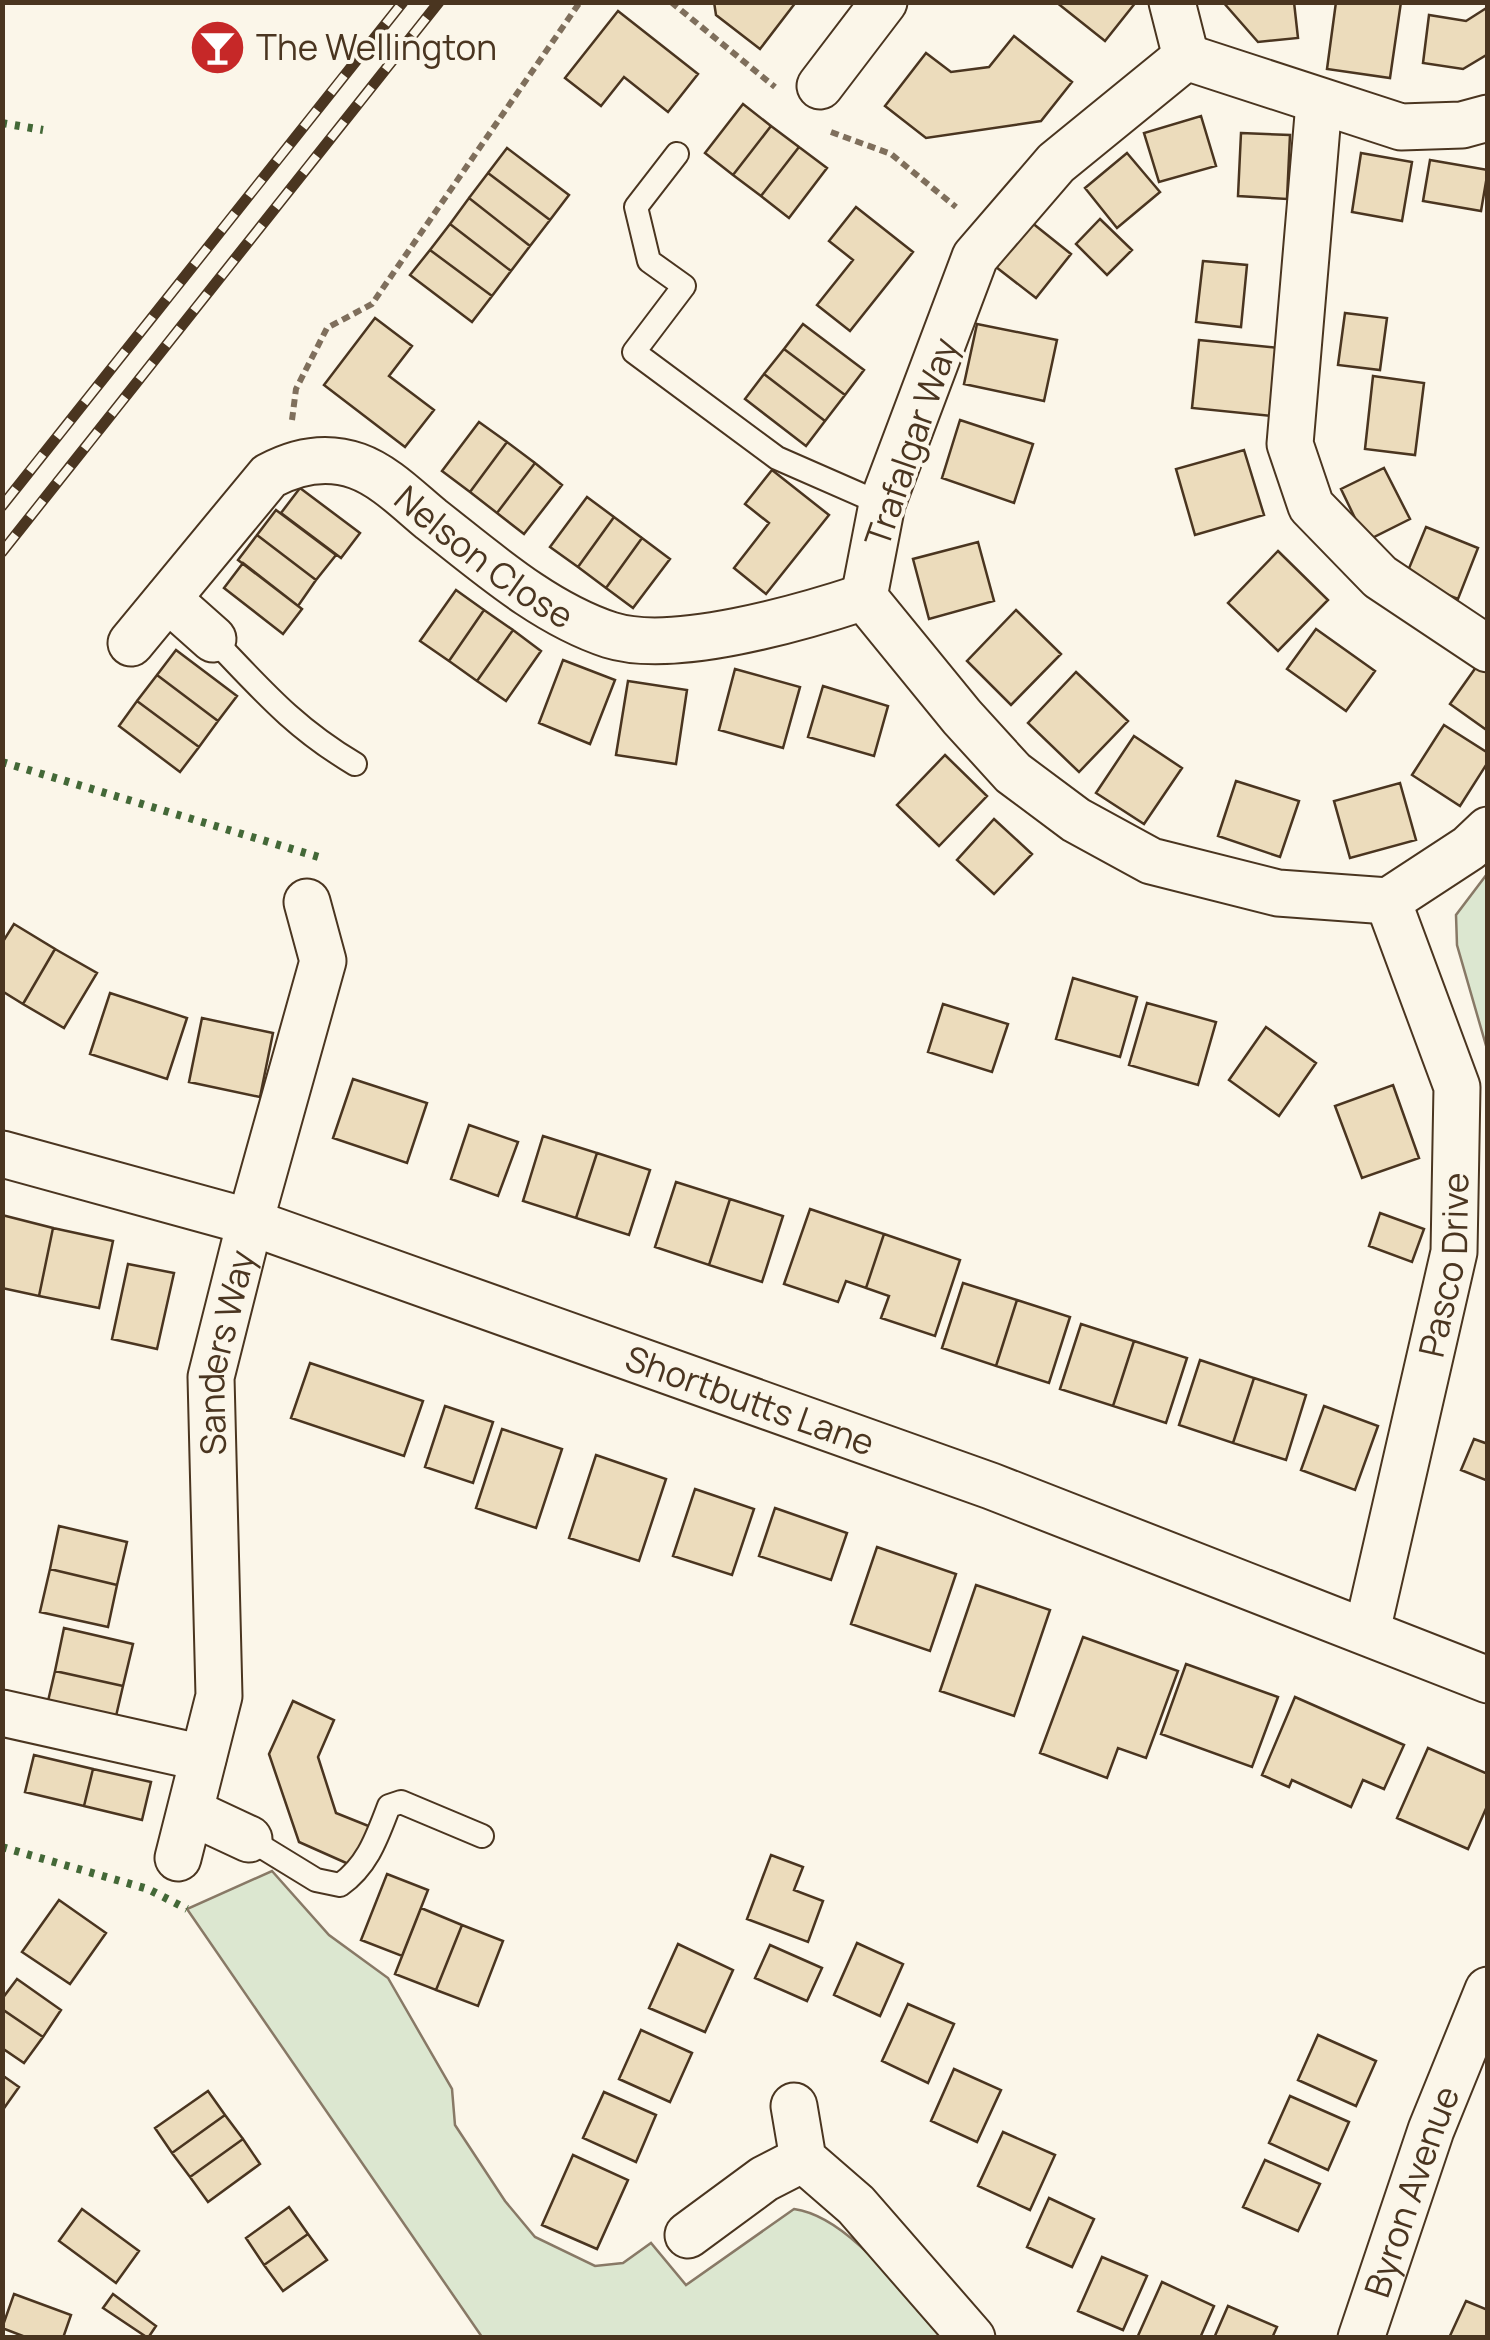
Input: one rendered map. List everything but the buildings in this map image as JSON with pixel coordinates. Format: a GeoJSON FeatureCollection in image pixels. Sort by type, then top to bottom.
{"type":"FeatureCollection","features":[{"type":"Feature","properties":{"kind":"street"},"geometry":{"type":"LineString","coordinates":[[820,86],[884,2]]}},
{"type":"Feature","properties":{"kind":"street"},"geometry":{"type":"LineString","coordinates":[[1172,2],[1186,57],[1401,127],[1462,125],[1488,118]]}},
{"type":"Feature","properties":{"kind":"street","name":"Trafalgar Way"},"geometry":{"type":"LineString","coordinates":[[864,597],[882,504],[975,257],[1056,164],[1186,57]]}},
{"type":"Feature","properties":{"kind":"street"},"geometry":{"type":"LineString","coordinates":[[1319,103],[1290,444],[1312,506],[1380,578],[1488,650]]}},
{"type":"Feature","properties":{"kind":"street","name":"Nelson Close"},"geometry":{"type":"LineString","coordinates":[[288,466],[322,459],[358,466],[386,482],[502,575],[576,621],[612,636],[650,643],[684,642],[864,597]]}},
{"type":"Feature","properties":{"kind":"street"},"geometry":{"type":"LineString","coordinates":[[131,643],[269,476],[288,466]]}},
{"type":"Feature","properties":{"kind":"street"},"geometry":{"type":"LineString","coordinates":[[864,597],[1013,773],[1076,820],[1151,861],[1278,893],[1388,901],[1469,848],[1488,830]]}},
{"type":"Feature","properties":{"kind":"street"},"geometry":{"type":"LineString","coordinates":[[168,599],[213,640]]}},
{"type":"Feature","properties":{"kind":"street","name":"Pasco Drive"},"geometry":{"type":"LineString","coordinates":[[1367,1632],[1454,1252],[1458,1087],[1388,901]]}},
{"type":"Feature","properties":{"kind":"street","name":"Sanders Way"},"geometry":{"type":"LineString","coordinates":[[178,1858],[219,1696],[211,1377],[323,961],[307,902]]}},
{"type":"Feature","properties":{"kind":"street","name":"Shortbutts Lane"},"geometry":{"type":"LineString","coordinates":[[2,1154],[250,1222],[991,1486],[1488,1680]]}},
{"type":"Feature","properties":{"kind":"street"},"geometry":{"type":"LineString","coordinates":[[2,1713],[204,1758]]}},
{"type":"Feature","properties":{"kind":"street"},"geometry":{"type":"LineString","coordinates":[[191,1812],[249,1839]]}},
{"type":"Feature","properties":{"kind":"street","name":"Byron Avenue"},"geometry":{"type":"LineString","coordinates":[[1361,2338],[1431,2130],[1488,1990]]}},
{"type":"Feature","properties":{"kind":"street"},"geometry":{"type":"LineString","coordinates":[[794,2106],[804,2159],[856,2205],[972,2338]]}},
{"type":"Feature","properties":{"kind":"street"},"geometry":{"type":"LineString","coordinates":[[688,2235],[764,2179],[804,2159]]}},
{"type":"Feature","properties":{"kind":"lane"},"geometry":{"type":"LineString","coordinates":[[677,154],[636,207],[649,261],[684,286],[634,352],[777,458],[882,504]]}},
{"type":"Feature","properties":{"kind":"lane"},"geometry":{"type":"LineString","coordinates":[[213,640],[279,710],[354,764]]}},
{"type":"Feature","properties":{"kind":"lane"},"geometry":{"type":"LineString","coordinates":[[249,1839],[316,1880],[340,1885],[354,1875],[371,1852],[389,1806],[401,1802],[482,1836]]}},
{"type":"Feature","properties":{"kind":"path"},"geometry":{"type":"LineString","coordinates":[[288,466],[296,389],[327,328],[372,304],[580,2]]}},
{"type":"Feature","properties":{"kind":"green space"},"geometry":{"type":"Polygon","coordinates":[[[1487,874],[1487,1049],[1457,945],[1456,915],[1487,874]]]}},
{"type":"Feature","properties":{"kind":"green space"},"geometry":{"type":"Polygon","coordinates":[[[272,1871],[329,1935],[388,1978],[452,2089],[455,2125],[505,2201],[535,2237],[595,2266],[623,2263],[651,2243],[686,2285],[794,2209],[815,2215],[856,2242],[941,2337],[482,2337],[187,1909],[272,1871]]]}},
{"type":"Feature","properties":{"kind":"railway"},"geometry":{"type":"LineString","coordinates":[[2,506],[403,2]]}},
{"type":"Feature","properties":{"kind":"railway"},"geometry":{"type":"LineString","coordinates":[[2,552],[439,2]]}},
{"type":"Feature","properties":{"kind":"hedge"},"geometry":{"type":"LineString","coordinates":[[2,123],[43,130]]}},
{"type":"Feature","properties":{"kind":"hedge"},"geometry":{"type":"LineString","coordinates":[[2,762],[322,858]]}},
{"type":"Feature","properties":{"kind":"hedge"},"geometry":{"type":"LineString","coordinates":[[2,1847],[148,1889],[187,1909]]}},
{"type":"Feature","properties":{"kind":"place","name":"The Wellington"},"geometry":{"type":"Point","coordinates":[217,47]}}]}
